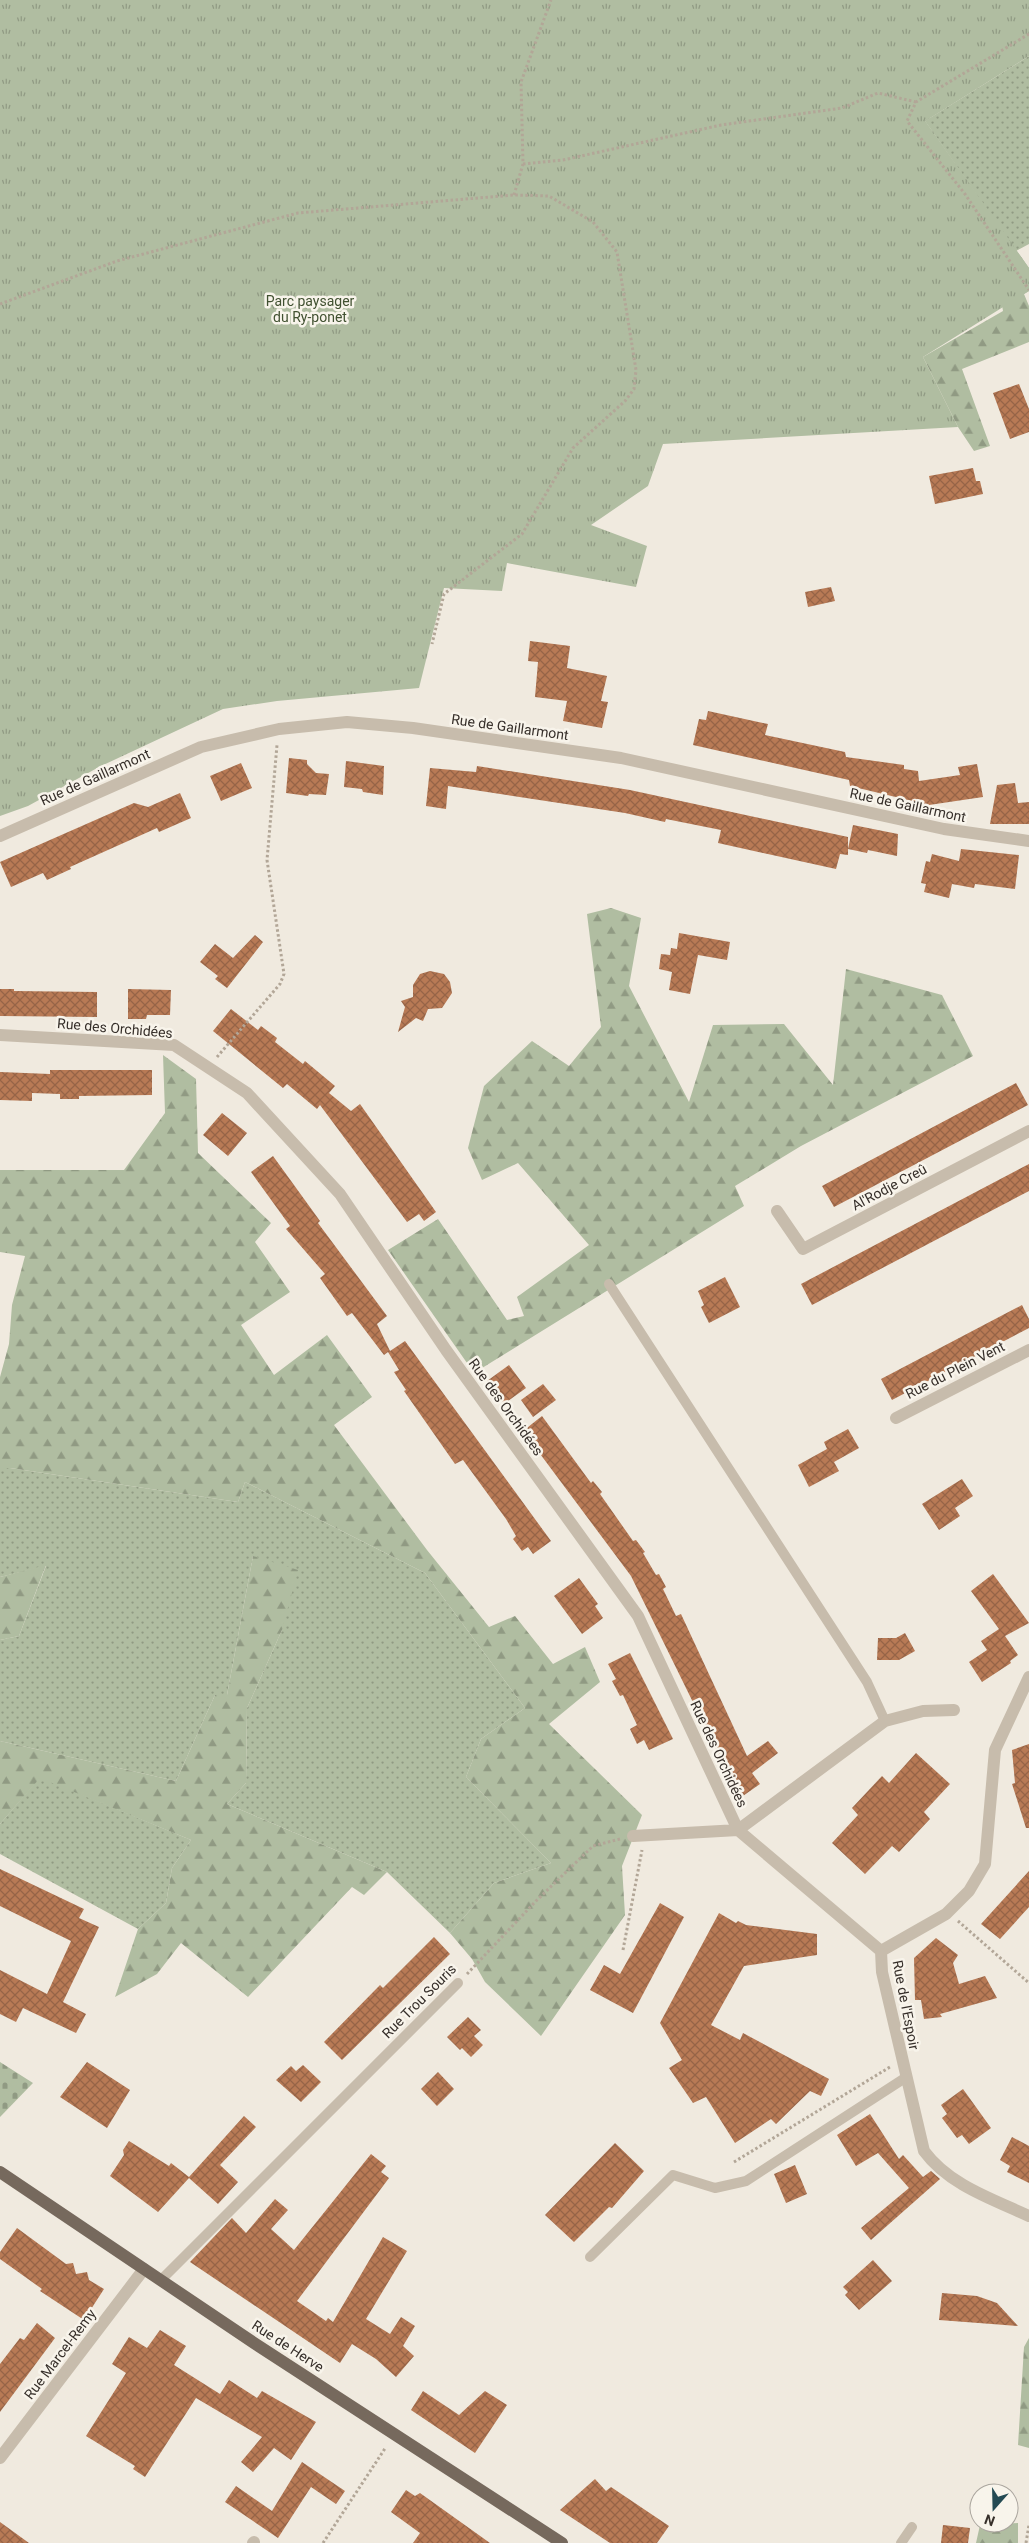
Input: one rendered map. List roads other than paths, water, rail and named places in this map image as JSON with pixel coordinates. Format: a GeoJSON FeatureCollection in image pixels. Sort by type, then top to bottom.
{"type":"FeatureCollection","features":[{"type":"Feature","properties":{"kind":"main road","name":"Rue de Herve"},"geometry":{"type":"LineString","coordinates":[[0,2172],[144,2269],[162,2279],[562,2543]]}},
{"type":"Feature","properties":{"kind":"street","name":"Rue de Gaillarmont"},"geometry":{"type":"LineString","coordinates":[[0,836],[201,747],[279,729],[347,722],[413,728],[620,758],[944,829],[1029,841]]}},
{"type":"Feature","properties":{"kind":"street","name":"Rue des Orchidées"},"geometry":{"type":"LineString","coordinates":[[0,1035],[174,1045],[247,1092],[340,1194],[446,1350],[638,1616],[738,1830],[881,1951]]}},
{"type":"Feature","properties":{"kind":"street","name":"Al'Rodje Creû"},"geometry":{"type":"LineString","coordinates":[[777,1211],[802,1249],[1029,1131]]}},
{"type":"Feature","properties":{"kind":"street","name":"Rue du Plein Vent"},"geometry":{"type":"LineString","coordinates":[[896,1418],[1029,1350]]}},
{"type":"Feature","properties":{"kind":"street","name":"Rue de l'Espoir"},"geometry":{"type":"LineString","coordinates":[[1029,1677],[995,1750],[985,1864],[969,1891],[948,1912],[881,1951],[882,1972],[905,2078],[924,2151],[933,2163],[950,2176],[980,2194],[1029,2216]]}},
{"type":"Feature","properties":{"kind":"street"},"geometry":{"type":"LineString","coordinates":[[639,1836],[738,1830],[885,1721],[923,1711],[954,1710]]}},
{"type":"Feature","properties":{"kind":"street","name":"Rue Marcel-Remy"},"geometry":{"type":"LineString","coordinates":[[0,2458],[144,2269]]}},
{"type":"Feature","properties":{"kind":"lane"},"geometry":{"type":"LineString","coordinates":[[609,1284],[867,1682],[885,1721]]}},
{"type":"Feature","properties":{"kind":"lane","name":"Rue Trou Souris"},"geometry":{"type":"LineString","coordinates":[[162,2279],[458,1983]]}},
{"type":"Feature","properties":{"kind":"lane"},"geometry":{"type":"LineString","coordinates":[[590,2257],[673,2175],[715,2188],[746,2181],[905,2078]]}},
{"type":"Feature","properties":{"kind":"lane"},"geometry":{"type":"LineString","coordinates":[[901,2543],[912,2527]]}},
{"type":"Feature","properties":{"kind":"park label","name":"Parc paysager du Ry-ponet"},"geometry":{"type":"Point","coordinates":[310,310]}}]}
